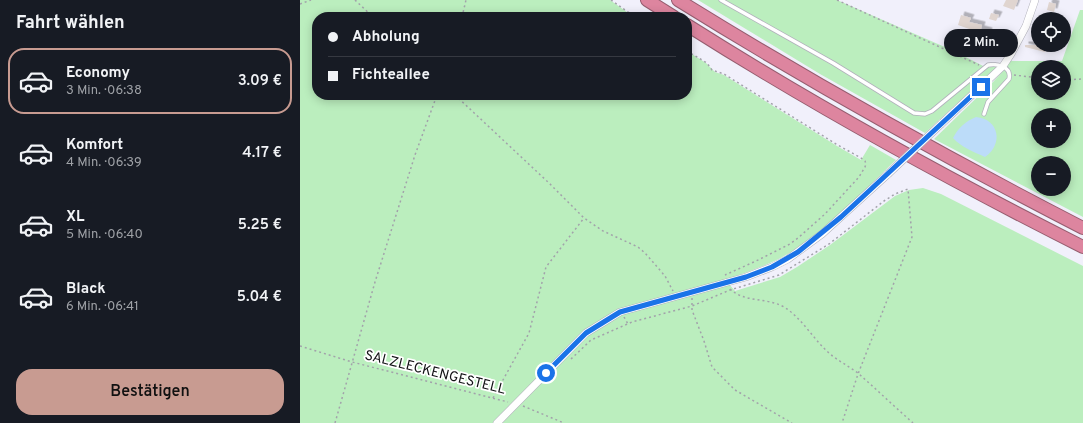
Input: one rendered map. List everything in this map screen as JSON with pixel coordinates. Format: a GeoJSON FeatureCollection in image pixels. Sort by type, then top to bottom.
{"type":"FeatureCollection","features":[{"type":"Feature","properties":{"kind":"highway"},"geometry":{"type":"LineString","coordinates":[[647,0],[666,12]]}},
{"type":"Feature","properties":{"kind":"highway"},"geometry":{"type":"LineString","coordinates":[[678,0],[900,132],[998,185],[1083,228]]}},
{"type":"Feature","properties":{"kind":"highway"},"geometry":{"type":"LineString","coordinates":[[692,28],[791,88],[899,150],[1083,247]]}},
{"type":"Feature","properties":{"kind":"street"},"geometry":{"type":"LineString","coordinates":[[497,423],[518,404],[586,333],[620,312],[726,283],[761,271],[788,259],[812,242],[888,174],[1002,66],[1011,54],[1026,26],[1035,0]]}},
{"type":"Feature","properties":{"kind":"lane"},"geometry":{"type":"LineString","coordinates":[[721,0],[833,63],[914,113],[925,114],[932,111],[984,68],[993,64],[1002,66],[1007,69],[1009,79],[988,102],[984,114]]}},
{"type":"Feature","properties":{"kind":"path"},"geometry":{"type":"LineString","coordinates":[[300,4],[311,0]]}},
{"type":"Feature","properties":{"kind":"path"},"geometry":{"type":"LineString","coordinates":[[355,0],[368,12]]}},
{"type":"Feature","properties":{"kind":"path"},"geometry":{"type":"LineString","coordinates":[[463,12],[466,0]]}},
{"type":"Feature","properties":{"kind":"path"},"geometry":{"type":"LineString","coordinates":[[611,0],[628,12]]}},
{"type":"Feature","properties":{"kind":"path"},"geometry":{"type":"LineString","coordinates":[[837,0],[984,68]]}},
{"type":"Feature","properties":{"kind":"path"},"geometry":{"type":"LineString","coordinates":[[692,54],[706,63],[712,70],[724,74],[865,161],[865,167],[859,177],[809,229],[790,244],[725,274],[724,278],[730,290],[742,297],[774,303],[793,314],[829,353],[858,374],[913,423]]}},
{"type":"Feature","properties":{"kind":"path"},"geometry":{"type":"LineString","coordinates":[[1009,74],[1031,77]]}},
{"type":"Feature","properties":{"kind":"path"},"geometry":{"type":"LineString","coordinates":[[1071,80],[1083,79]]}},
{"type":"Feature","properties":{"kind":"path"},"geometry":{"type":"LineString","coordinates":[[335,423],[375,282],[415,155],[435,100]]}},
{"type":"Feature","properties":{"kind":"path"},"geometry":{"type":"LineString","coordinates":[[460,100],[584,218],[603,231],[638,247],[645,253],[668,280],[675,297]]}},
{"type":"Feature","properties":{"kind":"path"},"geometry":{"type":"LineString","coordinates":[[568,362],[591,340],[632,322],[692,306],[730,290],[779,275],[829,244],[884,201],[895,194],[908,189],[912,237],[858,374],[842,423]]}},
{"type":"Feature","properties":{"kind":"path"},"geometry":{"type":"LineString","coordinates":[[493,398],[529,333],[546,267],[584,218]]}},
{"type":"Feature","properties":{"kind":"path"},"geometry":{"type":"LineString","coordinates":[[693,292],[692,310],[712,367],[735,390],[792,423]]}},
{"type":"Feature","properties":{"kind":"path","name":"SALZLECKENGESTELL"},"geometry":{"type":"LineString","coordinates":[[300,346],[352,362],[518,404],[564,423]]}},
{"type":"Feature","properties":{"kind":"path"},"geometry":{"type":"LineString","coordinates":[[518,404],[526,401]]}},
{"type":"Feature","properties":{"kind":"green space"},"geometry":{"type":"Polygon","coordinates":[[[300,0],[610,0],[627,12],[312,12],[312,100],[692,100],[692,54],[706,63],[715,72],[724,75],[861,160],[870,145],[896,160],[843,212],[799,247],[770,263],[728,279],[729,284],[735,291],[780,277],[830,245],[895,196],[909,190],[923,188],[941,194],[1083,266],[1083,423],[300,423],[300,0]]]}},
{"type":"Feature","properties":{"kind":"green space"},"geometry":{"type":"Polygon","coordinates":[[[698,0],[837,0],[954,51],[987,68],[999,66],[1006,58],[1012,61],[1031,61],[1031,100],[1071,100],[1071,60],[1062,60],[1065,52],[1071,52],[1071,36],[1080,10],[1083,10],[1083,217],[1043,196],[1071,196],[1071,156],[1031,156],[1031,190],[934,139],[1005,69],[998,67],[988,75],[925,133],[820,74],[698,0]]]}},
{"type":"Feature","properties":{"kind":"water"},"geometry":{"type":"Polygon","coordinates":[[[976,117],[990,122],[996,133],[997,139],[995,146],[985,157],[964,147],[953,138],[963,125],[976,117]]]}},
{"type":"Feature","properties":{"kind":"building"},"geometry":{"type":"Polygon","coordinates":[[[1006,0],[1018,0],[1014,10],[1003,6],[1006,0]]]}},
{"type":"Feature","properties":{"kind":"building"},"geometry":{"type":"Polygon","coordinates":[[[1049,2],[1056,4],[1054,12],[1047,10],[1049,2]]]}},
{"type":"Feature","properties":{"kind":"building"},"geometry":{"type":"Polygon","coordinates":[[[991,13],[999,15],[996,21],[989,19],[991,13]]]}},
{"type":"Feature","properties":{"kind":"building"},"geometry":{"type":"Polygon","coordinates":[[[961,15],[971,18],[969,22],[982,25],[981,29],[989,31],[983,48],[978,46],[980,37],[971,34],[972,30],[958,25],[961,15]]]}},
{"type":"Feature","properties":{"kind":"building"},"geometry":{"type":"Polygon","coordinates":[[[1025,45],[1031,45],[1031,48],[1025,47],[1025,45]]]}},
{"type":"Feature","properties":{"kind":"route"},"geometry":{"type":"LineString","coordinates":[[546,373],[586,333],[620,312],[746,277],[788,259],[822,234],[981,87]]}}]}
